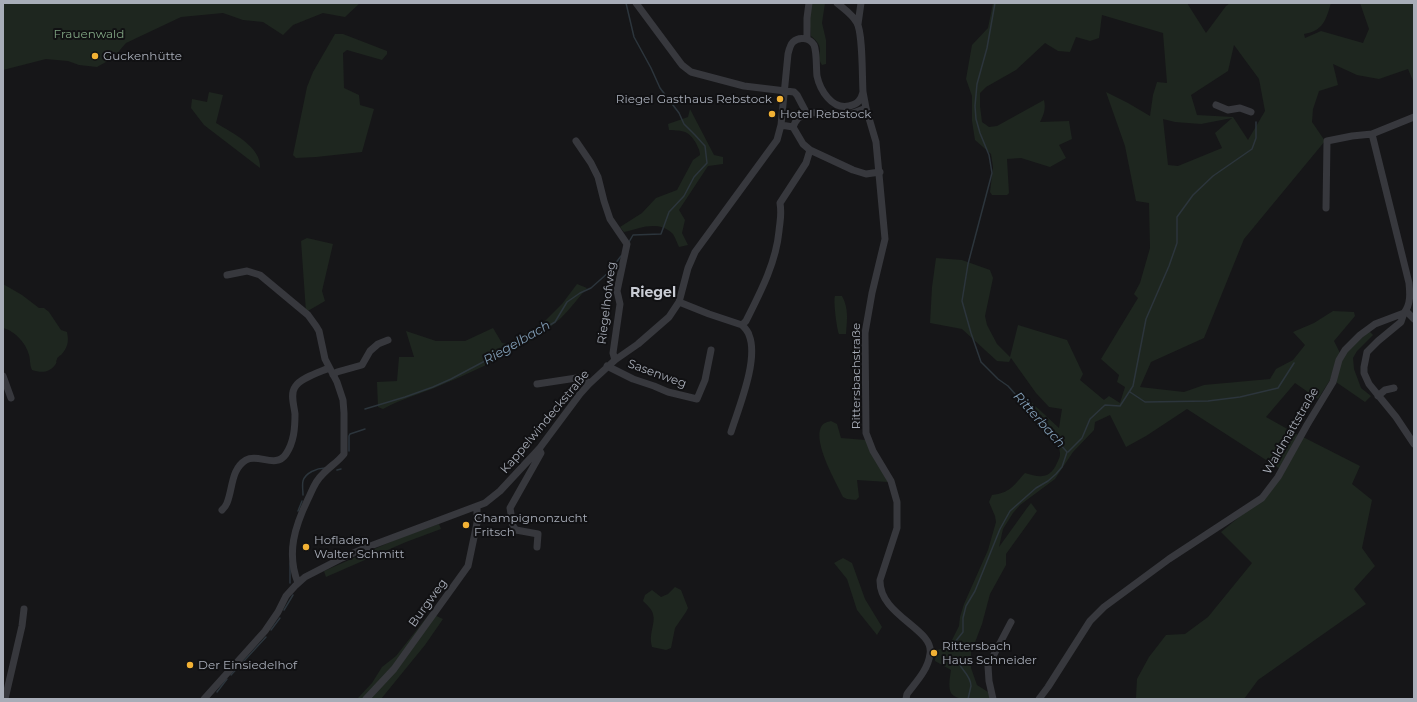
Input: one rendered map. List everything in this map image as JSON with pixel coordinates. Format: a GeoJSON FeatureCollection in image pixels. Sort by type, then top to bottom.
{"type":"FeatureCollection","features":[{"type":"Feature","properties":{"kind":"street"},"geometry":{"type":"LineString","coordinates":[[636,3],[682,65],[691,72],[744,86],[794,92],[807,114]]}},
{"type":"Feature","properties":{"kind":"street"},"geometry":{"type":"LineString","coordinates":[[809,3],[807,39],[815,48],[819,83],[829,100],[839,107],[851,106],[858,102],[863,92],[861,44],[858,24],[861,3]]}},
{"type":"Feature","properties":{"kind":"street"},"geometry":{"type":"LineString","coordinates":[[837,3],[851,15],[858,24]]}},
{"type":"Feature","properties":{"kind":"street","name":"Kappelwindeckstraße"},"geometry":{"type":"LineString","coordinates":[[204,699],[265,631],[278,612],[286,596],[298,582],[308,575],[348,555],[477,506],[493,498],[539,449],[589,384],[607,366],[638,344],[662,324],[679,302],[688,268],[695,252],[773,147],[779,135],[781,125],[790,47],[792,43],[797,40],[807,39]]}},
{"type":"Feature","properties":{"kind":"street","name":"Rittersbachstraße"},"geometry":{"type":"LineString","coordinates":[[863,92],[876,142],[880,172],[884,239],[870,299],[865,333],[866,433],[873,451],[884,468],[894,489],[898,513],[898,528],[880,580],[880,586],[883,596],[892,609],[922,635],[928,641],[931,648],[926,669],[910,690],[906,699]]}},
{"type":"Feature","properties":{"kind":"street"},"geometry":{"type":"LineString","coordinates":[[1216,105],[1228,110],[1240,108],[1251,112]]}},
{"type":"Feature","properties":{"kind":"street"},"geometry":{"type":"LineString","coordinates":[[794,127],[798,118],[807,114],[818,112],[842,115],[856,113],[866,108]]}},
{"type":"Feature","properties":{"kind":"street"},"geometry":{"type":"LineString","coordinates":[[1326,208],[1327,141],[1372,134],[1414,117]]}},
{"type":"Feature","properties":{"kind":"street"},"geometry":{"type":"LineString","coordinates":[[781,125],[794,127]]}},
{"type":"Feature","properties":{"kind":"street"},"geometry":{"type":"LineString","coordinates":[[794,127],[803,144],[810,150],[853,170],[866,174],[880,172]]}},
{"type":"Feature","properties":{"kind":"street"},"geometry":{"type":"LineString","coordinates":[[1372,134],[1409,283],[1409,300],[1401,322],[1367,352],[1364,373],[1369,384],[1396,417],[1414,444]]}},
{"type":"Feature","properties":{"kind":"street","name":"Riegelhofweg"},"geometry":{"type":"LineString","coordinates":[[576,141],[598,177],[610,219],[627,244],[617,291],[620,304],[613,353],[615,360]]}},
{"type":"Feature","properties":{"kind":"street"},"geometry":{"type":"LineString","coordinates":[[742,325],[746,321],[766,280],[779,239],[782,214],[780,203],[806,163],[810,150]]}},
{"type":"Feature","properties":{"kind":"street"},"geometry":{"type":"LineString","coordinates":[[227,275],[248,271],[256,273],[308,315],[319,331],[325,359],[343,400],[344,454],[316,481],[296,524],[293,538],[293,556],[294,571],[298,582]]}},
{"type":"Feature","properties":{"kind":"street"},"geometry":{"type":"LineString","coordinates":[[679,302],[742,325],[747,330],[751,342],[752,362],[731,432]]}},
{"type":"Feature","properties":{"kind":"street"},"geometry":{"type":"LineString","coordinates":[[1405,312],[1414,319]]}},
{"type":"Feature","properties":{"kind":"street","name":"Waldmattstraße"},"geometry":{"type":"LineString","coordinates":[[1039,699],[1090,621],[1104,607],[1169,559],[1262,498],[1278,477],[1333,382],[1339,360],[1345,350],[1360,335],[1375,324],[1405,312]]}},
{"type":"Feature","properties":{"kind":"street"},"geometry":{"type":"LineString","coordinates":[[222,510],[227,505],[235,471],[242,463],[248,459],[275,461],[282,459],[286,454],[294,435],[295,412],[292,394],[294,388],[310,376],[338,372],[362,365],[367,355],[374,348],[381,342],[388,340]]}},
{"type":"Feature","properties":{"kind":"street","name":"Sasenweg"},"geometry":{"type":"LineString","coordinates":[[607,366],[633,380],[668,392],[697,399],[704,380],[711,350]]}},
{"type":"Feature","properties":{"kind":"street"},"geometry":{"type":"LineString","coordinates":[[3,376],[11,398]]}},
{"type":"Feature","properties":{"kind":"street"},"geometry":{"type":"LineString","coordinates":[[537,384],[583,377],[589,384]]}},
{"type":"Feature","properties":{"kind":"street"},"geometry":{"type":"LineString","coordinates":[[1378,396],[1385,390],[1394,388]]}},
{"type":"Feature","properties":{"kind":"street"},"geometry":{"type":"LineString","coordinates":[[537,547],[538,534],[516,530],[513,526],[510,508],[537,462],[541,453],[539,449]]}},
{"type":"Feature","properties":{"kind":"street","name":"Burgweg"},"geometry":{"type":"LineString","coordinates":[[366,699],[394,669],[468,566],[477,523],[477,506]]}},
{"type":"Feature","properties":{"kind":"street"},"geometry":{"type":"LineString","coordinates":[[5,699],[22,626],[24,609]]}},
{"type":"Feature","properties":{"kind":"street"},"geometry":{"type":"LineString","coordinates":[[993,699],[989,681],[988,666],[1011,622]]}},
{"type":"Feature","properties":{"kind":"green space","name":"Frauenwald"},"geometry":{"type":"Polygon","coordinates":[[[3,3],[360,3],[345,17],[323,13],[293,25],[283,35],[263,22],[243,20],[223,13],[181,17],[126,43],[113,58],[97,67],[79,65],[68,61],[46,59],[3,70],[3,3]]]}},
{"type":"Feature","properties":{"kind":"green space"},"geometry":{"type":"Polygon","coordinates":[[[810,3],[825,3],[822,23],[826,40],[826,64],[822,65],[819,57],[819,45],[811,36],[809,18],[810,3]]]}},
{"type":"Feature","properties":{"kind":"green space"},"geometry":{"type":"Polygon","coordinates":[[[993,3],[1187,3],[1206,33],[1226,6],[1230,3],[1331,3],[1323,24],[1316,30],[1304,34],[1305,38],[1321,31],[1363,43],[1369,29],[1360,3],[1414,3],[1414,83],[1408,69],[1379,79],[1357,75],[1333,64],[1338,85],[1319,91],[1313,109],[1312,122],[1325,141],[1244,239],[1204,338],[1151,362],[1140,387],[1184,392],[1204,385],[1270,379],[1276,369],[1293,360],[1305,345],[1293,332],[1314,323],[1333,311],[1354,312],[1355,316],[1334,341],[1340,353],[1330,380],[1318,399],[1295,383],[1266,417],[1298,435],[1280,469],[1187,409],[1146,436],[1126,447],[1110,415],[1095,422],[1094,430],[1073,452],[1055,479],[1020,505],[1003,529],[999,547],[1031,503],[1037,511],[1006,554],[1006,565],[990,594],[982,624],[971,653],[971,668],[977,685],[988,692],[990,699],[963,699],[954,696],[951,693],[949,685],[951,670],[935,661],[936,650],[948,648],[959,626],[964,604],[988,550],[996,522],[989,502],[992,495],[1007,491],[1025,473],[1035,476],[1048,475],[1054,468],[1059,457],[1059,448],[1025,405],[1026,399],[1029,400],[1059,428],[1062,409],[1049,407],[1036,393],[1011,358],[1009,362],[997,361],[962,329],[930,323],[932,287],[936,258],[962,260],[990,270],[993,278],[985,316],[987,325],[997,344],[1010,357],[1018,325],[1067,340],[1083,374],[1080,380],[1104,400],[1109,396],[1120,403],[1125,387],[1117,382],[1119,375],[1101,359],[1138,298],[1134,294],[1140,283],[1150,248],[1149,203],[1136,201],[1125,146],[1106,92],[1150,116],[1153,95],[1157,82],[1167,83],[1163,33],[1102,15],[1099,38],[1090,41],[1076,37],[1070,52],[1058,51],[1045,43],[1016,70],[986,87],[980,93],[982,122],[989,127],[997,126],[1044,100],[1045,106],[1040,122],[1069,121],[1072,139],[1059,145],[1066,158],[1050,167],[1021,158],[1007,159],[1009,193],[1007,195],[992,195],[990,192],[993,167],[991,154],[975,140],[972,121],[972,96],[966,79],[972,45],[988,28],[993,3]],[[1234,45],[1228,71],[1191,95],[1197,115],[1233,117],[1248,140],[1265,111],[1259,79],[1234,45]],[[1232,118],[1201,124],[1175,122],[1163,119],[1168,165],[1178,166],[1222,148],[1215,133],[1232,118]]]}},
{"type":"Feature","properties":{"kind":"green space"},"geometry":{"type":"Polygon","coordinates":[[[335,34],[343,34],[387,51],[387,54],[382,60],[347,50],[343,53],[344,88],[359,95],[360,105],[374,109],[362,152],[296,158],[293,155],[307,87],[313,72],[335,34]]]}},
{"type":"Feature","properties":{"kind":"green space"},"geometry":{"type":"Polygon","coordinates":[[[209,92],[223,95],[216,123],[251,147],[259,160],[260,168],[204,125],[191,108],[192,99],[207,102],[209,92]]]}},
{"type":"Feature","properties":{"kind":"green space"},"geometry":{"type":"Polygon","coordinates":[[[690,109],[714,155],[723,157],[723,164],[708,166],[679,210],[685,220],[682,233],[688,245],[679,247],[672,233],[661,227],[649,226],[624,232],[620,227],[642,213],[656,198],[677,190],[693,160],[700,155],[696,143],[688,133],[669,130],[668,124],[688,117],[690,109]]]}},
{"type":"Feature","properties":{"kind":"green space"},"geometry":{"type":"Polygon","coordinates":[[[307,238],[333,244],[322,291],[325,301],[306,312],[301,241],[307,238]]]}},
{"type":"Feature","properties":{"kind":"green space"},"geometry":{"type":"Polygon","coordinates":[[[3,284],[22,295],[39,308],[44,308],[49,312],[61,330],[67,332],[67,347],[57,358],[56,364],[50,370],[39,372],[32,370],[29,354],[24,344],[15,334],[3,328],[3,284]]]}},
{"type":"Feature","properties":{"kind":"green space"},"geometry":{"type":"Polygon","coordinates":[[[577,284],[587,288],[568,311],[548,329],[519,348],[487,365],[432,389],[383,409],[378,407],[377,382],[397,381],[399,357],[414,357],[406,331],[436,341],[465,341],[493,328],[502,343],[507,344],[544,322],[562,304],[577,284]]]}},
{"type":"Feature","properties":{"kind":"green space"},"geometry":{"type":"Polygon","coordinates":[[[835,296],[842,296],[846,305],[846,334],[839,334],[838,331],[835,296]]]}},
{"type":"Feature","properties":{"kind":"green space"},"geometry":{"type":"Polygon","coordinates":[[[1369,331],[1373,335],[1357,351],[1353,358],[1354,369],[1361,388],[1371,396],[1365,402],[1336,382],[1339,368],[1345,354],[1369,331]]]}},
{"type":"Feature","properties":{"kind":"green space"},"geometry":{"type":"Polygon","coordinates":[[[831,421],[837,424],[841,438],[866,440],[888,482],[857,480],[859,497],[856,500],[843,497],[826,462],[820,443],[819,434],[821,427],[827,422],[831,421]]]}},
{"type":"Feature","properties":{"kind":"green space"},"geometry":{"type":"Polygon","coordinates":[[[1303,437],[1360,466],[1352,484],[1372,500],[1362,548],[1375,566],[1354,589],[1366,604],[1258,680],[1244,699],[1137,699],[1137,679],[1149,657],[1166,635],[1185,634],[1208,617],[1252,563],[1221,532],[1262,498],[1303,437]]]}},
{"type":"Feature","properties":{"kind":"green space"},"geometry":{"type":"Polygon","coordinates":[[[439,524],[441,529],[406,542],[326,577],[324,571],[404,536],[439,524]]]}},
{"type":"Feature","properties":{"kind":"green space"},"geometry":{"type":"Polygon","coordinates":[[[843,558],[852,563],[865,599],[882,627],[877,635],[857,610],[847,579],[834,563],[843,558]]]}},
{"type":"Feature","properties":{"kind":"green space"},"geometry":{"type":"Polygon","coordinates":[[[675,587],[681,590],[688,608],[675,628],[671,648],[666,650],[652,647],[651,638],[654,617],[652,610],[643,601],[645,595],[652,590],[661,597],[668,594],[675,587]]]}},
{"type":"Feature","properties":{"kind":"green space"},"geometry":{"type":"Polygon","coordinates":[[[430,613],[443,619],[425,645],[381,699],[357,699],[372,683],[382,667],[396,656],[430,613]]]}},
{"type":"Feature","properties":{"kind":"waterway","name":"Riegelbach"},"geometry":{"type":"LineString","coordinates":[[626,3],[634,37],[660,88],[679,113],[684,124],[705,146],[707,163],[694,177],[684,196],[669,212],[661,234],[633,235],[629,242]]}},
{"type":"Feature","properties":{"kind":"waterway","name":"Ritterbach"},"geometry":{"type":"LineString","coordinates":[[956,649],[955,642],[963,632],[963,618],[966,606],[975,591],[1000,529],[1010,511],[1036,488],[1056,474],[1062,467],[1067,452],[1008,386],[998,379],[981,362],[962,301],[968,264],[992,173],[989,155],[976,119],[975,106],[977,84],[987,48],[995,3]]}},
{"type":"Feature","properties":{"kind":"waterway"},"geometry":{"type":"LineString","coordinates":[[1068,452],[1082,438],[1090,419],[1105,405],[1120,406],[1133,386],[1146,319],[1169,266],[1177,243],[1177,217],[1193,195],[1213,176],[1252,149],[1256,138],[1256,122]]}},
{"type":"Feature","properties":{"kind":"waterway","name":"Riegelbach"},"geometry":{"type":"LineString","coordinates":[[365,409],[405,397],[451,379],[518,344],[555,322],[567,302],[580,293],[591,288],[609,272],[621,256]]}},
{"type":"Feature","properties":{"kind":"waterway"},"geometry":{"type":"LineString","coordinates":[[1130,392],[1145,402],[1208,401],[1240,397],[1278,388],[1294,363]]}},
{"type":"Feature","properties":{"kind":"waterway"},"geometry":{"type":"LineString","coordinates":[[349,451],[350,434],[365,429]]}},
{"type":"Feature","properties":{"kind":"waterway"},"geometry":{"type":"LineString","coordinates":[[303,495],[304,478],[315,470],[325,468]]}},
{"type":"Feature","properties":{"kind":"waterway"},"geometry":{"type":"LineString","coordinates":[[337,470],[341,469]]}},
{"type":"Feature","properties":{"kind":"waterway"},"geometry":{"type":"LineString","coordinates":[[298,511],[302,501]]}},
{"type":"Feature","properties":{"kind":"waterway"},"geometry":{"type":"LineString","coordinates":[[290,563],[290,583]]}},
{"type":"Feature","properties":{"kind":"waterway"},"geometry":{"type":"LineString","coordinates":[[284,610],[293,595]]}},
{"type":"Feature","properties":{"kind":"waterway"},"geometry":{"type":"LineString","coordinates":[[271,630],[280,618]]}},
{"type":"Feature","properties":{"kind":"waterway"},"geometry":{"type":"LineString","coordinates":[[231,675],[266,637]]}},
{"type":"Feature","properties":{"kind":"waterway"},"geometry":{"type":"LineString","coordinates":[[957,658],[958,662],[969,678],[971,686],[968,699]]}},
{"type":"Feature","properties":{"kind":"waterway"},"geometry":{"type":"LineString","coordinates":[[217,692],[227,679]]}},
{"type":"Feature","properties":{"kind":"place","name":"Guckenhütte"},"geometry":{"type":"Point","coordinates":[95,56]}},
{"type":"Feature","properties":{"kind":"place","name":"Riegel Gasthaus Rebstock"},"geometry":{"type":"Point","coordinates":[780,99]}},
{"type":"Feature","properties":{"kind":"place","name":"Hotel Rebstock"},"geometry":{"type":"Point","coordinates":[772,114]}},
{"type":"Feature","properties":{"kind":"place","name":"Champignonzucht Fritsch"},"geometry":{"type":"Point","coordinates":[466,525]}},
{"type":"Feature","properties":{"kind":"place","name":"Hofladen Walter Schmitt"},"geometry":{"type":"Point","coordinates":[306,547]}},
{"type":"Feature","properties":{"kind":"place","name":"Rittersbach Haus Schneider"},"geometry":{"type":"Point","coordinates":[934,653]}},
{"type":"Feature","properties":{"kind":"place","name":"Der Einsiedelhof"},"geometry":{"type":"Point","coordinates":[190,665]}},
{"type":"Feature","properties":{"kind":"district","name":"Riegel"},"geometry":{"type":"Point","coordinates":[653,293]}}]}
